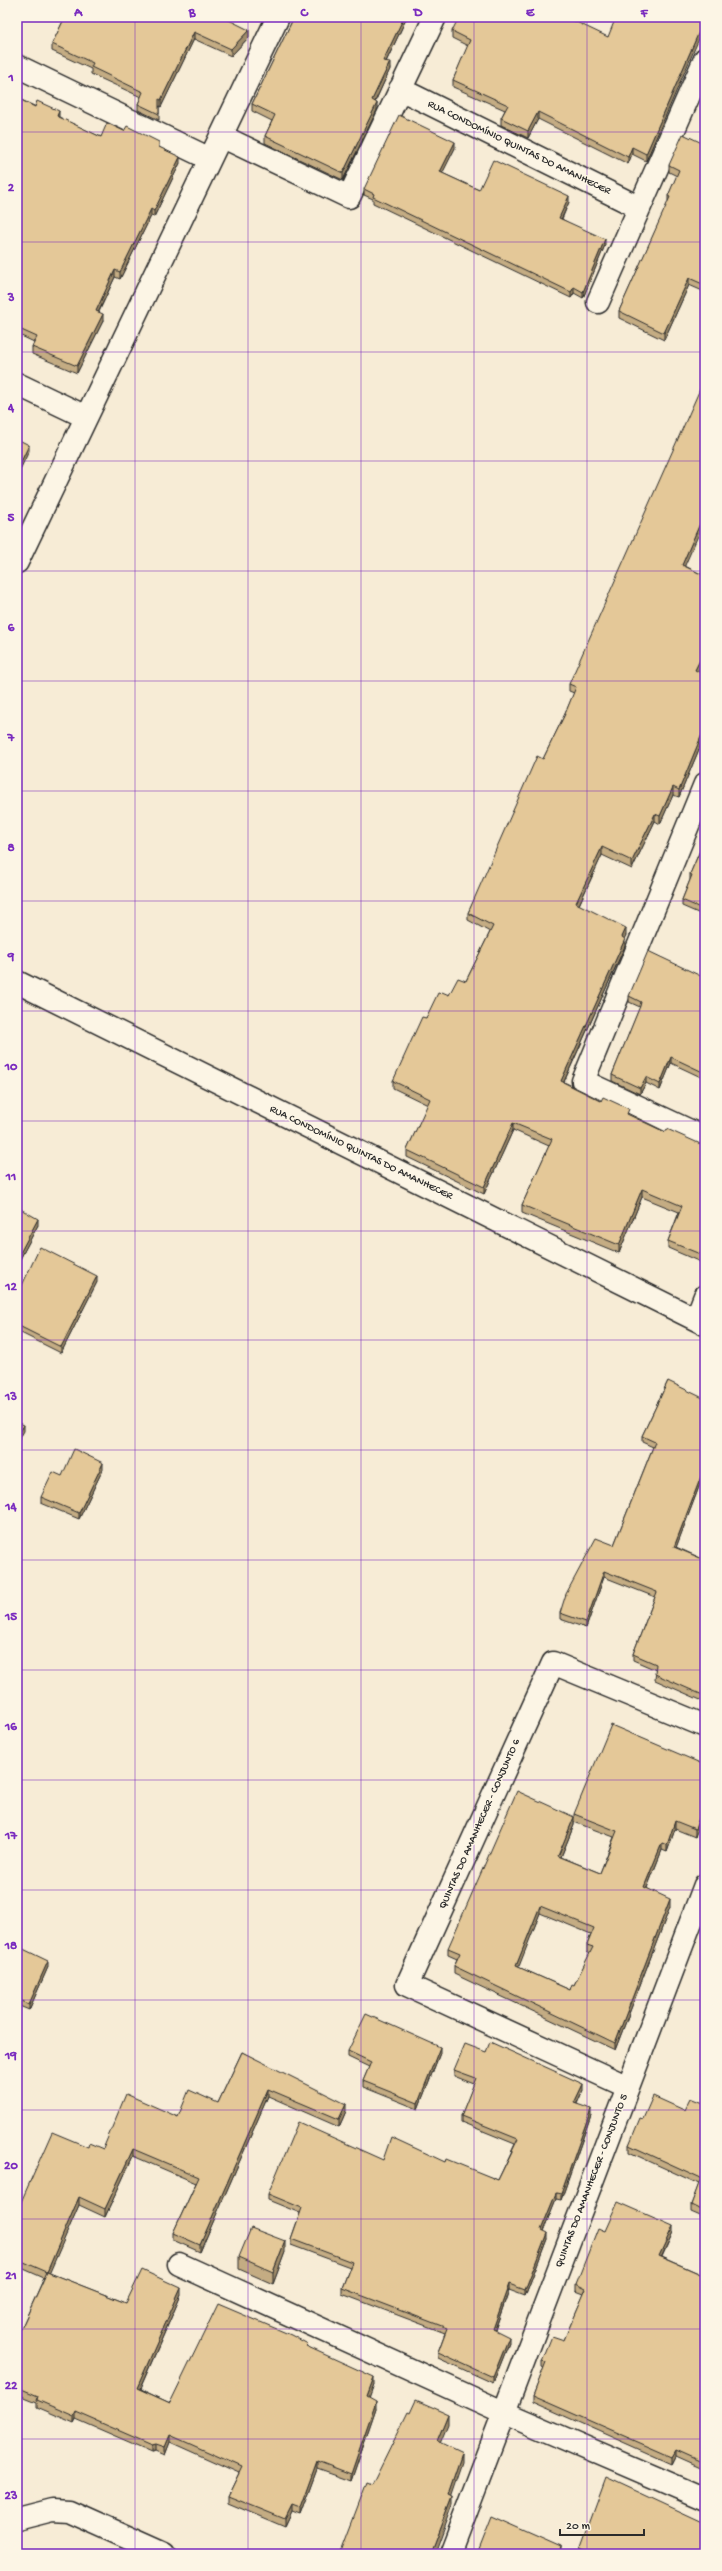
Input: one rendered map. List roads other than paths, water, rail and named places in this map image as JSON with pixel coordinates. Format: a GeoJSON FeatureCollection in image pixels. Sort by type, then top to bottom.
{"type":"FeatureCollection","features":[{"type":"Feature","properties":{"kind":"street"},"geometry":{"type":"LineString","coordinates":[[17,562],[278,17]]}},
{"type":"Feature","properties":{"kind":"street"},"geometry":{"type":"LineString","coordinates":[[221,136],[349,197],[435,17]]}},
{"type":"Feature","properties":{"kind":"street"},"geometry":{"type":"LineString","coordinates":[[598,302],[638,207],[705,59]]}},
{"type":"Feature","properties":{"kind":"street"},"geometry":{"type":"LineString","coordinates":[[17,66],[210,159]]}},
{"type":"Feature","properties":{"kind":"street","name":"RUA CONDOMÍNIO QUINTAS DO AMANHECER"},"geometry":{"type":"LineString","coordinates":[[400,89],[638,207]]}},
{"type":"Feature","properties":{"kind":"street"},"geometry":{"type":"LineString","coordinates":[[17,384],[86,417]]}},
{"type":"Feature","properties":{"kind":"street"},"geometry":{"type":"LineString","coordinates":[[705,784],[582,1081],[705,1138]]}},
{"type":"Feature","properties":{"kind":"street","name":"RUA CONDOMÍNIO QUINTAS DO AMANHECER"},"geometry":{"type":"LineString","coordinates":[[17,982],[700,1322]]}},
{"type":"Feature","properties":{"kind":"street"},"geometry":{"type":"LineString","coordinates":[[700,1322],[705,1296]]}},
{"type":"Feature","properties":{"kind":"street","name":"QUINTAS DO AMANHECER - CONJUNTO 6"},"geometry":{"type":"LineString","coordinates":[[407,1985],[553,1663],[705,1726]]}},
{"type":"Feature","properties":{"kind":"street"},"geometry":{"type":"LineString","coordinates":[[628,2087],[705,1885]]}},
{"type":"Feature","properties":{"kind":"street","name":"QUINTAS DO AMANHECER - CONJUNTO 5"},"geometry":{"type":"LineString","coordinates":[[407,1985],[628,2087],[503,2412]]}},
{"type":"Feature","properties":{"kind":"street"},"geometry":{"type":"LineString","coordinates":[[179,2264],[503,2412],[705,2499]]}},
{"type":"Feature","properties":{"kind":"street"},"geometry":{"type":"LineString","coordinates":[[450,2554],[503,2412]]}},
{"type":"Feature","properties":{"kind":"street"},"geometry":{"type":"LineString","coordinates":[[17,2519],[52,2510],[69,2511],[165,2554]]}}]}
